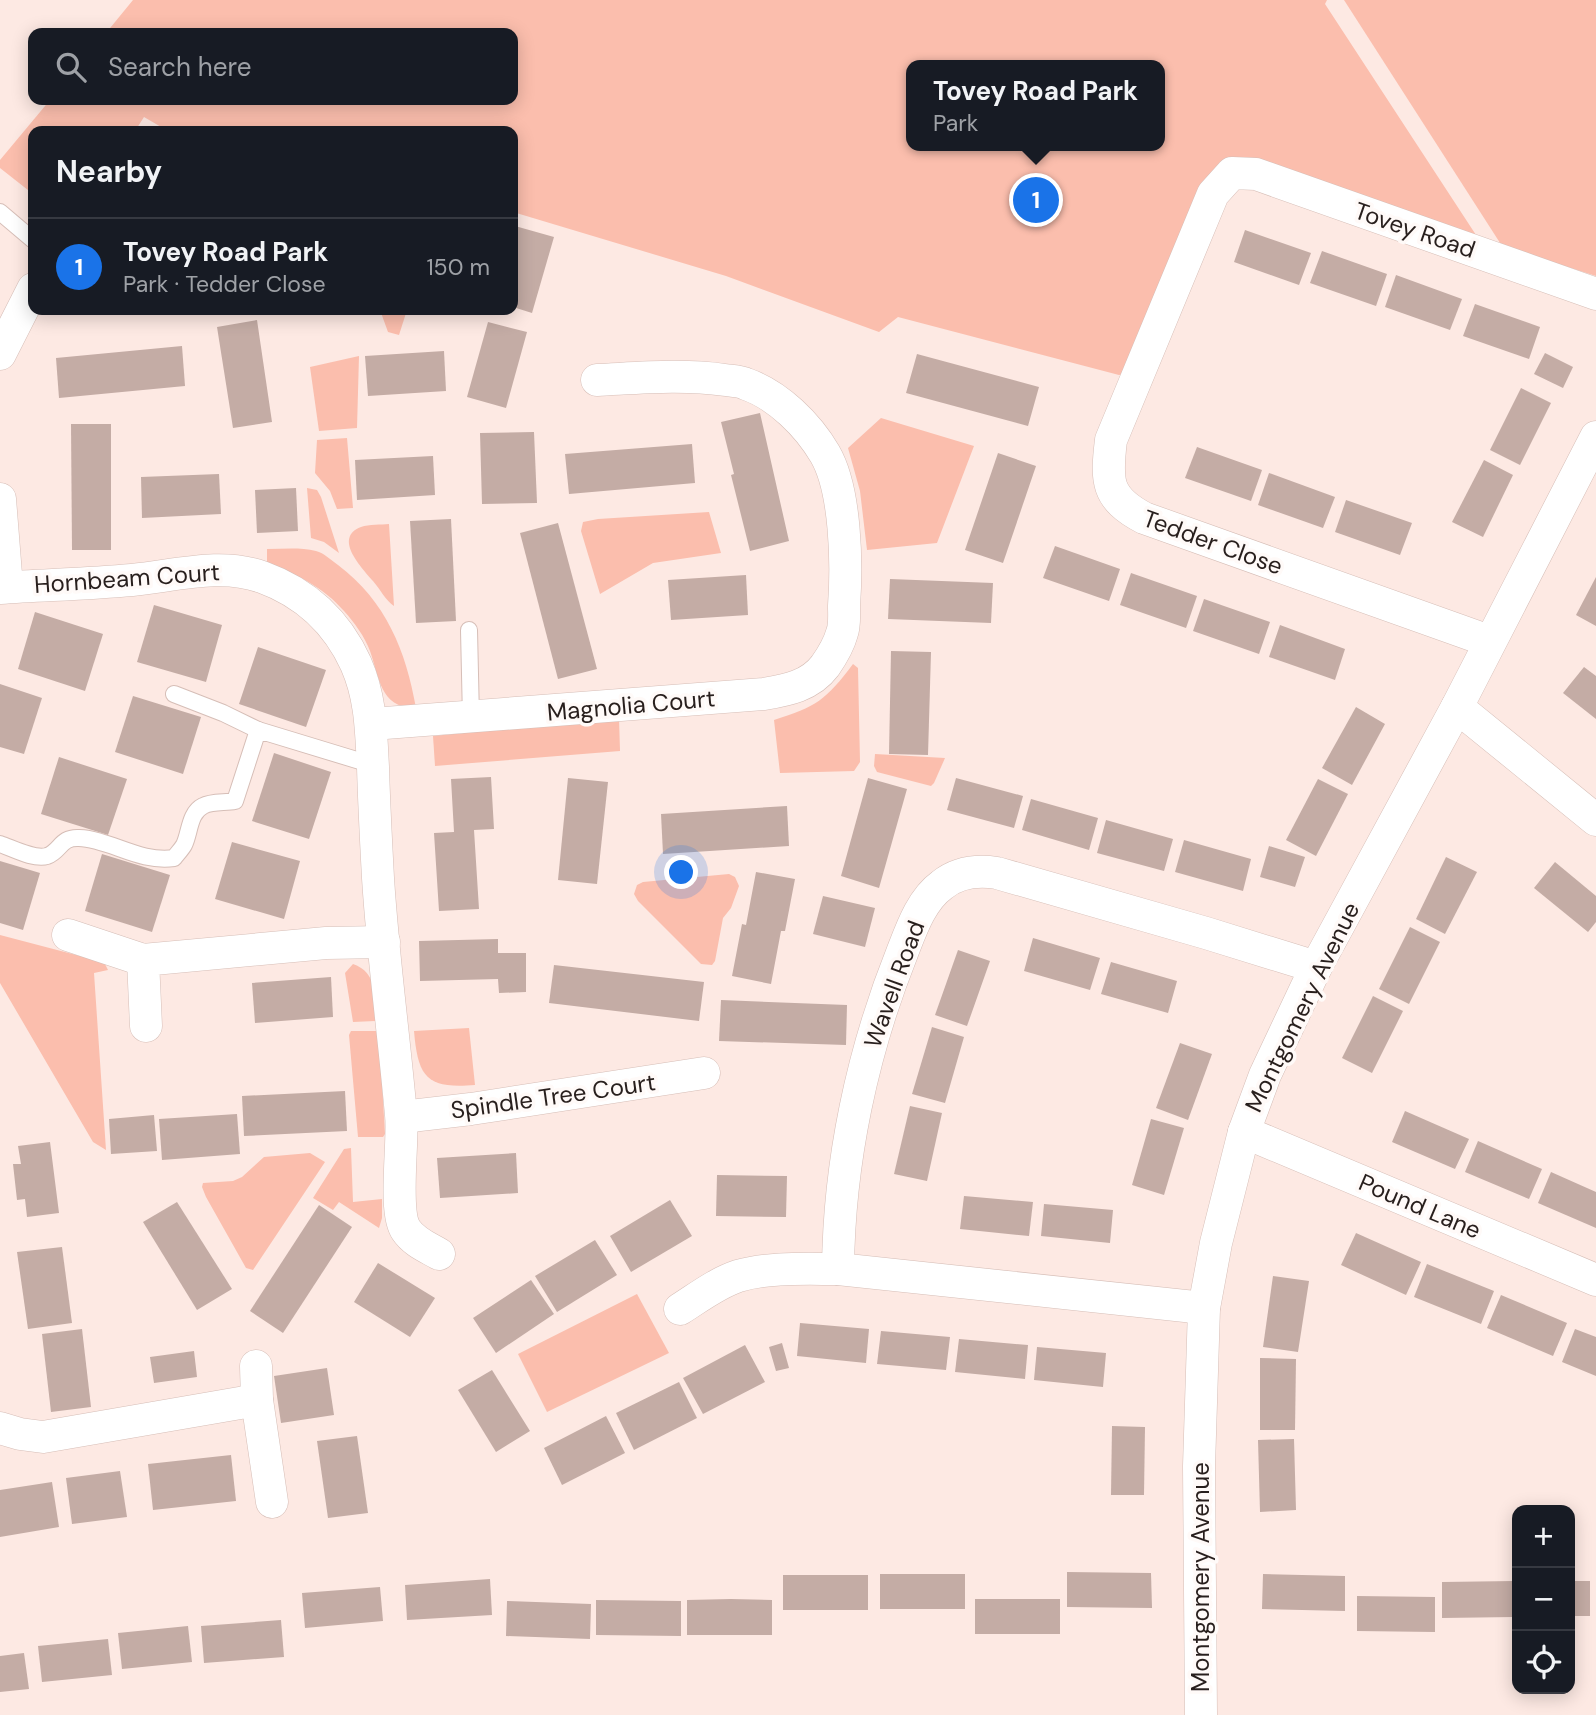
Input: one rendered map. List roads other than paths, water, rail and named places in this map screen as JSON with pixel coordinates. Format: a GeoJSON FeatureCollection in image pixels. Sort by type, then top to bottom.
{"type":"FeatureCollection","features":[{"type":"Feature","properties":{"kind":"street","name":"Tovey Road"},"geometry":{"type":"LineString","coordinates":[[1232,173],[1256,174],[1596,294]]}},
{"type":"Feature","properties":{"kind":"street","name":"Tedder Close"},"geometry":{"type":"LineString","coordinates":[[1232,173],[1213,194],[1111,440],[1108,464],[1109,482],[1114,496],[1127,509],[1144,518],[1489,641]]}},
{"type":"Feature","properties":{"kind":"street"},"geometry":{"type":"LineString","coordinates":[[0,354],[28,299]]}},
{"type":"Feature","properties":{"kind":"street","name":"Magnolia Court"},"geometry":{"type":"LineString","coordinates":[[372,724],[790,690],[807,682],[824,668],[843,631],[846,563],[841,510],[826,456],[812,435],[774,400],[746,383],[695,376],[597,380]]}},
{"type":"Feature","properties":{"kind":"street","name":"Montgomery Avenue"},"geometry":{"type":"LineString","coordinates":[[1200,1715],[1199,1466],[1204,1308],[1216,1243],[1244,1132],[1265,1075],[1316,967],[1457,707],[1596,437]]}},
{"type":"Feature","properties":{"kind":"street"},"geometry":{"type":"LineString","coordinates":[[0,499],[3,588]]}},
{"type":"Feature","properties":{"kind":"street","name":"Hornbeam Court"},"geometry":{"type":"LineString","coordinates":[[3,588],[131,580],[223,569],[261,577],[297,593],[316,607],[331,624],[357,665],[372,724]]}},
{"type":"Feature","properties":{"kind":"street"},"geometry":{"type":"LineString","coordinates":[[1457,707],[1596,820]]}},
{"type":"Feature","properties":{"kind":"street"},"geometry":{"type":"LineString","coordinates":[[372,724],[384,942],[402,1116],[400,1203],[404,1227],[415,1241],[439,1254]]}},
{"type":"Feature","properties":{"kind":"street","name":"Wavell Road"},"geometry":{"type":"LineString","coordinates":[[838,1269],[838,1233],[848,1152],[866,1060],[889,984],[913,924],[940,886],[959,874],[980,870],[997,873],[1316,967]]}},
{"type":"Feature","properties":{"kind":"street"},"geometry":{"type":"LineString","coordinates":[[68,935],[143,960],[326,943],[384,942]]}},
{"type":"Feature","properties":{"kind":"street"},"geometry":{"type":"LineString","coordinates":[[143,960],[146,1026]]}},
{"type":"Feature","properties":{"kind":"street","name":"Spindle Tree Court"},"geometry":{"type":"LineString","coordinates":[[402,1116],[471,1109],[704,1073]]}},
{"type":"Feature","properties":{"kind":"street","name":"Pound Lane"},"geometry":{"type":"LineString","coordinates":[[1244,1132],[1596,1280]]}},
{"type":"Feature","properties":{"kind":"street"},"geometry":{"type":"LineString","coordinates":[[680,1309],[738,1276],[779,1269],[838,1269],[1204,1308]]}},
{"type":"Feature","properties":{"kind":"street"},"geometry":{"type":"LineString","coordinates":[[256,1366],[257,1400],[272,1502]]}},
{"type":"Feature","properties":{"kind":"street"},"geometry":{"type":"LineString","coordinates":[[0,1428],[43,1437],[257,1400]]}},
{"type":"Feature","properties":{"kind":"lane"},"geometry":{"type":"LineString","coordinates":[[0,212],[28,236]]}},
{"type":"Feature","properties":{"kind":"lane"},"geometry":{"type":"LineString","coordinates":[[469,630],[471,718]]}},
{"type":"Feature","properties":{"kind":"lane"},"geometry":{"type":"LineString","coordinates":[[174,695],[223,713],[258,730],[373,765]]}},
{"type":"Feature","properties":{"kind":"lane"},"geometry":{"type":"LineString","coordinates":[[0,844],[38,856],[48,855],[62,841],[81,838],[159,860],[174,858],[183,847],[192,818],[200,807],[235,801],[258,730]]}},
{"type":"Feature","properties":{"kind":"place","name":"Tovey Road Park"},"geometry":{"type":"Point","coordinates":[1036,200]}}]}
